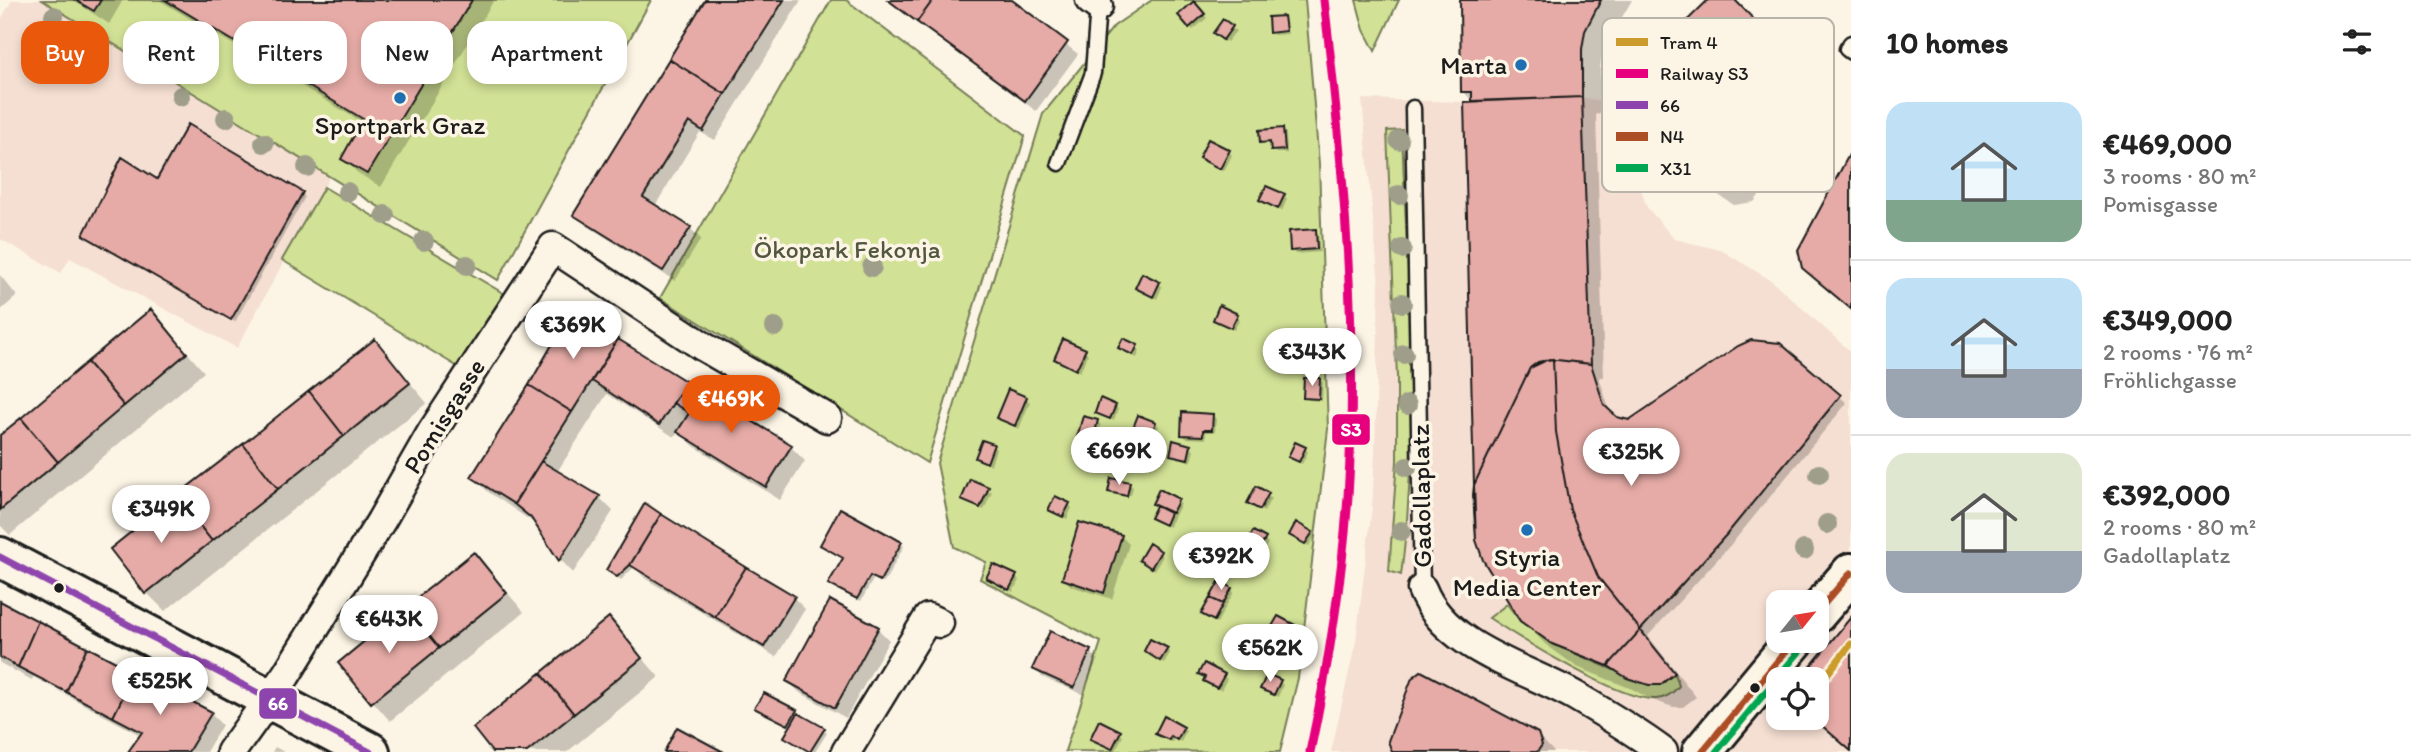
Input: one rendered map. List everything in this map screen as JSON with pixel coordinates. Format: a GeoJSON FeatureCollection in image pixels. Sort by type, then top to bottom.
{"type":"FeatureCollection","features":[{"type":"Feature","properties":{"kind":"main road"},"geometry":{"type":"LineString","coordinates":[[0,557],[370,752]]}},
{"type":"Feature","properties":{"kind":"main road"},"geometry":{"type":"LineString","coordinates":[[1829,599],[1851,573]]}},
{"type":"Feature","properties":{"kind":"main road"},"geometry":{"type":"LineString","coordinates":[[1702,752],[1784,653]]}},
{"type":"Feature","properties":{"kind":"street","name":"Pomisgasse"},"geometry":{"type":"LineString","coordinates":[[231,752],[286,675],[432,432],[553,247],[704,347],[827,418]]}},
{"type":"Feature","properties":{"kind":"street","name":"Gadollaplatz"},"geometry":{"type":"LineString","coordinates":[[1422,589],[1440,620],[1467,640],[1576,697],[1663,752]]}},
{"type":"Feature","properties":{"kind":"street"},"geometry":{"type":"LineString","coordinates":[[846,752],[928,618],[939,623]]}},
{"type":"Feature","properties":{"kind":"lane"},"geometry":{"type":"LineString","coordinates":[[1059,163],[1093,73],[1094,3]]}},
{"type":"Feature","properties":{"kind":"lane"},"geometry":{"type":"LineString","coordinates":[[1851,43],[1847,48],[1851,52]]}},
{"type":"Feature","properties":{"kind":"lane","name":"Gadollaplatz"},"geometry":{"type":"LineString","coordinates":[[1413,108],[1422,589]]}},
{"type":"Feature","properties":{"kind":"shaded area"},"geometry":{"type":"Polygon","coordinates":[[[12,0],[42,0],[76,21],[21,21],[21,84],[109,84],[109,41],[123,50],[123,84],[179,84],[330,176],[237,348],[70,258],[61,273],[0,239],[0,21],[12,0]]]}},
{"type":"Feature","properties":{"kind":"shaded area"},"geometry":{"type":"Polygon","coordinates":[[[1582,97],[1602,102],[1602,192],[1642,192],[1646,206],[1674,239],[1721,250],[1772,281],[1851,352],[1851,752],[1331,752],[1356,641],[1372,507],[1379,286],[1362,99],[1464,102],[1582,97]]]}},
{"type":"Feature","properties":{"kind":"green space","name":"Sportpark Graz"},"geometry":{"type":"Polygon","coordinates":[[[42,0],[651,0],[627,44],[627,21],[467,21],[467,84],[605,84],[498,280],[179,84],[219,84],[219,21],[123,21],[123,50],[109,41],[109,21],[76,21],[42,0]]]}},
{"type":"Feature","properties":{"kind":"green space","name":"Ökopark Fekonja"},"geometry":{"type":"Polygon","coordinates":[[[831,0],[846,0],[1025,136],[927,463],[660,298],[831,0]]]}},
{"type":"Feature","properties":{"kind":"green space"},"geometry":{"type":"Polygon","coordinates":[[[1152,0],[1305,0],[1319,164],[1328,429],[1298,678],[1280,752],[1065,751],[1101,642],[980,579],[986,562],[954,547],[937,463],[1043,114],[1114,26],[1152,0]]]}},
{"type":"Feature","properties":{"kind":"green space"},"geometry":{"type":"Polygon","coordinates":[[[1356,0],[1399,0],[1375,51],[1364,30],[1356,0]]]}},
{"type":"Feature","properties":{"kind":"green space"},"geometry":{"type":"Polygon","coordinates":[[[1402,130],[1411,409],[1407,520],[1401,575],[1389,571],[1397,461],[1397,377],[1387,131],[1402,130]]]}},
{"type":"Feature","properties":{"kind":"green space"},"geometry":{"type":"Polygon","coordinates":[[[324,187],[508,296],[458,367],[282,260],[324,187]]]}},
{"type":"Feature","properties":{"kind":"green space"},"geometry":{"type":"Polygon","coordinates":[[[1507,604],[1520,621],[1553,644],[1649,685],[1660,685],[1675,673],[1679,686],[1669,695],[1656,699],[1640,697],[1596,680],[1489,618],[1507,604]]]}},
{"type":"Feature","properties":{"kind":"building"},"geometry":{"type":"Polygon","coordinates":[[[75,0],[101,0],[94,11],[75,0]]]}},
{"type":"Feature","properties":{"kind":"building"},"geometry":{"type":"Polygon","coordinates":[[[165,0],[472,0],[453,31],[453,21],[361,21],[361,84],[421,84],[367,174],[341,159],[363,119],[305,84],[347,84],[347,21],[233,21],[233,41],[219,32],[219,21],[200,21],[165,0]]]}},
{"type":"Feature","properties":{"kind":"building"},"geometry":{"type":"Polygon","coordinates":[[[705,0],[784,0],[725,94],[669,59],[705,0]]]}},
{"type":"Feature","properties":{"kind":"building"},"geometry":{"type":"Polygon","coordinates":[[[888,0],[933,0],[917,22],[888,0]]]}},
{"type":"Feature","properties":{"kind":"building"},"geometry":{"type":"Polygon","coordinates":[[[933,0],[1012,0],[1068,42],[1025,101],[917,22],[933,0]]]}},
{"type":"Feature","properties":{"kind":"building","name":"Marta"},"geometry":{"type":"Polygon","coordinates":[[[1460,0],[1601,0],[1585,31],[1582,49],[1582,97],[1472,101],[1472,92],[1461,92],[1460,0]]]}},
{"type":"Feature","properties":{"kind":"building"},"geometry":{"type":"Polygon","coordinates":[[[1708,0],[1735,0],[1753,18],[1690,18],[1708,0]]]}},
{"type":"Feature","properties":{"kind":"building"},"geometry":{"type":"Polygon","coordinates":[[[1194,1],[1205,14],[1189,28],[1178,15],[1194,1]]]}},
{"type":"Feature","properties":{"kind":"building"},"geometry":{"type":"Polygon","coordinates":[[[1284,16],[1286,31],[1269,33],[1268,17],[1284,16]]]}},
{"type":"Feature","properties":{"kind":"building"},"geometry":{"type":"Polygon","coordinates":[[[1223,19],[1233,26],[1223,40],[1213,33],[1223,19]]]}},
{"type":"Feature","properties":{"kind":"building"},"geometry":{"type":"Polygon","coordinates":[[[669,59],[725,94],[703,131],[689,122],[643,197],[691,227],[663,271],[573,215],[669,59]]]}},
{"type":"Feature","properties":{"kind":"building"},"geometry":{"type":"Polygon","coordinates":[[[1582,97],[1591,364],[1549,359],[1530,368],[1474,485],[1464,102],[1582,97]]]}},
{"type":"Feature","properties":{"kind":"building"},"geometry":{"type":"Polygon","coordinates":[[[188,124],[303,192],[231,320],[83,235],[122,157],[157,179],[188,124]]]}},
{"type":"Feature","properties":{"kind":"building"},"geometry":{"type":"Polygon","coordinates":[[[1283,128],[1285,150],[1271,151],[1270,142],[1260,143],[1259,130],[1283,128]]]}},
{"type":"Feature","properties":{"kind":"building"},"geometry":{"type":"Polygon","coordinates":[[[1208,139],[1230,150],[1220,169],[1199,158],[1208,139]]]}},
{"type":"Feature","properties":{"kind":"building"},"geometry":{"type":"Polygon","coordinates":[[[1851,151],[1851,309],[1802,268],[1798,250],[1829,192],[1834,192],[1834,183],[1851,151]]]}},
{"type":"Feature","properties":{"kind":"building"},"geometry":{"type":"Polygon","coordinates":[[[1266,186],[1285,194],[1278,209],[1259,200],[1266,186]]]}},
{"type":"Feature","properties":{"kind":"building"},"geometry":{"type":"Polygon","coordinates":[[[1316,229],[1317,249],[1290,251],[1289,231],[1316,229]]]}},
{"type":"Feature","properties":{"kind":"building"},"geometry":{"type":"Polygon","coordinates":[[[1142,273],[1160,282],[1153,297],[1135,288],[1142,273]]]}},
{"type":"Feature","properties":{"kind":"building"},"geometry":{"type":"Polygon","coordinates":[[[1219,305],[1238,314],[1231,328],[1213,320],[1219,305]]]}},
{"type":"Feature","properties":{"kind":"building"},"geometry":{"type":"Polygon","coordinates":[[[151,309],[187,353],[124,406],[87,362],[151,309]]]}},
{"type":"Feature","properties":{"kind":"building"},"geometry":{"type":"Polygon","coordinates":[[[572,310],[618,339],[572,412],[529,385],[572,310]]]}},
{"type":"Feature","properties":{"kind":"building"},"geometry":{"type":"Polygon","coordinates":[[[1123,338],[1138,345],[1133,355],[1118,348],[1123,338]]]}},
{"type":"Feature","properties":{"kind":"building"},"geometry":{"type":"Polygon","coordinates":[[[375,339],[410,383],[344,436],[309,391],[375,339]]]}},
{"type":"Feature","properties":{"kind":"building"},"geometry":{"type":"Polygon","coordinates":[[[618,339],[687,382],[659,425],[592,381],[618,339]]]}},
{"type":"Feature","properties":{"kind":"building"},"geometry":{"type":"Polygon","coordinates":[[[1063,339],[1086,349],[1076,370],[1054,359],[1063,339]]]}},
{"type":"Feature","properties":{"kind":"building"},"geometry":{"type":"Polygon","coordinates":[[[1751,340],[1780,343],[1841,395],[1727,534],[1608,666],[1552,644],[1520,621],[1483,560],[1476,540],[1473,495],[1474,485],[1530,368],[1549,359],[1591,364],[1604,405],[1617,417],[1629,420],[1738,346],[1751,340]]]}},
{"type":"Feature","properties":{"kind":"building","name":"Styria Media Center"},"geometry":{"type":"Polygon","coordinates":[[[1553,359],[1556,432],[1570,510],[1598,577],[1675,673],[1660,685],[1649,685],[1627,678],[1608,666],[1552,644],[1520,621],[1483,560],[1476,540],[1474,485],[1530,368],[1538,362],[1553,359]]]}},
{"type":"Feature","properties":{"kind":"building"},"geometry":{"type":"Polygon","coordinates":[[[87,362],[124,406],[58,462],[21,418],[87,362]]]}},
{"type":"Feature","properties":{"kind":"building"},"geometry":{"type":"Polygon","coordinates":[[[1304,378],[1320,378],[1319,399],[1303,398],[1304,378]]]}},
{"type":"Feature","properties":{"kind":"building"},"geometry":{"type":"Polygon","coordinates":[[[687,382],[792,445],[766,487],[677,432],[689,413],[673,403],[687,382]]]}},
{"type":"Feature","properties":{"kind":"building"},"geometry":{"type":"Polygon","coordinates":[[[529,385],[572,412],[514,504],[471,477],[529,385]]]}},
{"type":"Feature","properties":{"kind":"building"},"geometry":{"type":"Polygon","coordinates":[[[1008,389],[1027,397],[1015,426],[996,418],[1008,389]]]}},
{"type":"Feature","properties":{"kind":"building"},"geometry":{"type":"Polygon","coordinates":[[[309,391],[344,436],[278,489],[243,444],[309,391]]]}},
{"type":"Feature","properties":{"kind":"building"},"geometry":{"type":"Polygon","coordinates":[[[1100,398],[1116,405],[1110,419],[1095,413],[1100,398]]]}},
{"type":"Feature","properties":{"kind":"building"},"geometry":{"type":"Polygon","coordinates":[[[1182,412],[1213,414],[1212,430],[1203,430],[1203,436],[1181,435],[1182,412]]]}},
{"type":"Feature","properties":{"kind":"building"},"geometry":{"type":"Polygon","coordinates":[[[1138,415],[1156,422],[1151,435],[1133,428],[1138,415]]]}},
{"type":"Feature","properties":{"kind":"building"},"geometry":{"type":"Polygon","coordinates":[[[1083,416],[1098,420],[1093,441],[1077,437],[1083,416]]]}},
{"type":"Feature","properties":{"kind":"building"},"geometry":{"type":"Polygon","coordinates":[[[21,418],[58,462],[0,510],[0,435],[21,418]]]}},
{"type":"Feature","properties":{"kind":"building"},"geometry":{"type":"Polygon","coordinates":[[[982,440],[994,444],[987,463],[975,458],[982,440]]]}},
{"type":"Feature","properties":{"kind":"building"},"geometry":{"type":"Polygon","coordinates":[[[1173,440],[1191,445],[1188,459],[1170,455],[1173,440]]]}},
{"type":"Feature","properties":{"kind":"building"},"geometry":{"type":"Polygon","coordinates":[[[1295,442],[1306,447],[1299,462],[1288,457],[1295,442]]]}},
{"type":"Feature","properties":{"kind":"building"},"geometry":{"type":"Polygon","coordinates":[[[243,444],[278,489],[212,541],[176,496],[243,444]]]}},
{"type":"Feature","properties":{"kind":"building"},"geometry":{"type":"Polygon","coordinates":[[[541,461],[600,496],[559,561],[531,518],[514,504],[541,461]]]}},
{"type":"Feature","properties":{"kind":"building"},"geometry":{"type":"Polygon","coordinates":[[[1111,478],[1130,482],[1127,496],[1108,492],[1111,478]]]}},
{"type":"Feature","properties":{"kind":"building"},"geometry":{"type":"Polygon","coordinates":[[[970,479],[989,487],[980,508],[961,500],[970,479]]]}},
{"type":"Feature","properties":{"kind":"building"},"geometry":{"type":"Polygon","coordinates":[[[1256,486],[1269,493],[1260,510],[1247,503],[1256,486]]]}},
{"type":"Feature","properties":{"kind":"building"},"geometry":{"type":"Polygon","coordinates":[[[1159,489],[1179,499],[1172,513],[1152,504],[1159,489]]]}},
{"type":"Feature","properties":{"kind":"building"},"geometry":{"type":"Polygon","coordinates":[[[176,496],[212,541],[145,594],[110,549],[176,496]]]}},
{"type":"Feature","properties":{"kind":"building"},"geometry":{"type":"Polygon","coordinates":[[[1055,496],[1070,503],[1063,517],[1048,510],[1055,496]]]}},
{"type":"Feature","properties":{"kind":"building"},"geometry":{"type":"Polygon","coordinates":[[[645,503],[661,514],[630,565],[617,577],[606,570],[645,503]]]}},
{"type":"Feature","properties":{"kind":"building"},"geometry":{"type":"Polygon","coordinates":[[[1156,506],[1170,513],[1165,525],[1150,518],[1156,506]]]}},
{"type":"Feature","properties":{"kind":"building"},"geometry":{"type":"Polygon","coordinates":[[[840,508],[902,542],[880,581],[870,576],[857,599],[828,584],[843,558],[820,545],[840,508]]]}},
{"type":"Feature","properties":{"kind":"building"},"geometry":{"type":"Polygon","coordinates":[[[661,514],[746,567],[715,617],[630,565],[661,514]]]}},
{"type":"Feature","properties":{"kind":"building"},"geometry":{"type":"Polygon","coordinates":[[[1079,522],[1122,535],[1104,593],[1062,579],[1079,522]]]}},
{"type":"Feature","properties":{"kind":"building"},"geometry":{"type":"Polygon","coordinates":[[[1296,522],[1313,532],[1305,544],[1289,535],[1296,522]]]}},
{"type":"Feature","properties":{"kind":"building"},"geometry":{"type":"Polygon","coordinates":[[[1253,531],[1266,538],[1256,555],[1244,548],[1253,531]]]}},
{"type":"Feature","properties":{"kind":"building"},"geometry":{"type":"Polygon","coordinates":[[[1149,543],[1161,551],[1151,568],[1139,560],[1149,543]]]}},
{"type":"Feature","properties":{"kind":"building"},"geometry":{"type":"Polygon","coordinates":[[[474,552],[507,593],[439,648],[406,607],[474,552]]]}},
{"type":"Feature","properties":{"kind":"building"},"geometry":{"type":"Polygon","coordinates":[[[993,564],[1017,575],[1009,590],[986,578],[993,564]]]}},
{"type":"Feature","properties":{"kind":"building"},"geometry":{"type":"Polygon","coordinates":[[[746,567],[795,596],[764,647],[715,617],[746,567]]]}},
{"type":"Feature","properties":{"kind":"building"},"geometry":{"type":"Polygon","coordinates":[[[1220,580],[1232,588],[1223,604],[1210,598],[1220,580]]]}},
{"type":"Feature","properties":{"kind":"building"},"geometry":{"type":"Polygon","coordinates":[[[1210,598],[1223,604],[1214,621],[1201,614],[1210,598]]]}},
{"type":"Feature","properties":{"kind":"building"},"geometry":{"type":"Polygon","coordinates":[[[830,600],[879,627],[835,708],[786,681],[830,600]]]}},
{"type":"Feature","properties":{"kind":"building"},"geometry":{"type":"Polygon","coordinates":[[[0,601],[38,621],[18,667],[0,657],[0,601]]]}},
{"type":"Feature","properties":{"kind":"building"},"geometry":{"type":"Polygon","coordinates":[[[406,607],[439,648],[371,703],[338,663],[406,607]]]}},
{"type":"Feature","properties":{"kind":"building"},"geometry":{"type":"Polygon","coordinates":[[[1278,616],[1295,625],[1288,637],[1271,628],[1278,616]]]}},
{"type":"Feature","properties":{"kind":"building"},"geometry":{"type":"Polygon","coordinates":[[[609,617],[642,658],[574,714],[541,673],[609,617]]]}},
{"type":"Feature","properties":{"kind":"building"},"geometry":{"type":"Polygon","coordinates":[[[1851,617],[1851,751],[1827,730],[1829,730],[1829,667],[1810,667],[1821,653],[1829,653],[1829,644],[1851,617]]]}},
{"type":"Feature","properties":{"kind":"building"},"geometry":{"type":"Polygon","coordinates":[[[38,621],[87,647],[66,692],[18,667],[38,621]]]}},
{"type":"Feature","properties":{"kind":"building"},"geometry":{"type":"Polygon","coordinates":[[[1050,631],[1091,650],[1074,688],[1032,669],[1050,631]]]}},
{"type":"Feature","properties":{"kind":"building"},"geometry":{"type":"Polygon","coordinates":[[[1262,638],[1279,647],[1272,660],[1255,651],[1262,638]]]}},
{"type":"Feature","properties":{"kind":"building"},"geometry":{"type":"Polygon","coordinates":[[[1150,639],[1168,648],[1160,661],[1144,651],[1150,639]]]}},
{"type":"Feature","properties":{"kind":"building"},"geometry":{"type":"Polygon","coordinates":[[[87,647],[135,672],[113,717],[66,692],[87,647]]]}},
{"type":"Feature","properties":{"kind":"building"},"geometry":{"type":"Polygon","coordinates":[[[1204,663],[1225,674],[1217,688],[1203,681],[1205,677],[1198,674],[1204,663]]]}},
{"type":"Feature","properties":{"kind":"building"},"geometry":{"type":"Polygon","coordinates":[[[1421,671],[1538,733],[1542,745],[1537,752],[1392,752],[1388,741],[1412,678],[1421,671]]]}},
{"type":"Feature","properties":{"kind":"building"},"geometry":{"type":"Polygon","coordinates":[[[135,672],[212,712],[188,752],[128,752],[142,732],[113,717],[135,672]]]}},
{"type":"Feature","properties":{"kind":"building"},"geometry":{"type":"Polygon","coordinates":[[[541,673],[574,714],[527,752],[492,752],[473,728],[541,673]]]}},
{"type":"Feature","properties":{"kind":"building"},"geometry":{"type":"Polygon","coordinates":[[[1267,674],[1281,680],[1274,695],[1260,689],[1267,674]]]}},
{"type":"Feature","properties":{"kind":"building"},"geometry":{"type":"Polygon","coordinates":[[[764,693],[797,710],[788,725],[754,708],[764,693]]]}},
{"type":"Feature","properties":{"kind":"building"},"geometry":{"type":"Polygon","coordinates":[[[798,713],[825,728],[810,752],[784,737],[798,713]]]}},
{"type":"Feature","properties":{"kind":"building"},"geometry":{"type":"Polygon","coordinates":[[[1164,716],[1184,727],[1177,740],[1171,736],[1169,740],[1155,734],[1164,716]]]}},
{"type":"Feature","properties":{"kind":"building"},"geometry":{"type":"Polygon","coordinates":[[[1099,720],[1121,731],[1112,749],[1090,739],[1099,720]]]}},
{"type":"Feature","properties":{"kind":"building"},"geometry":{"type":"Polygon","coordinates":[[[677,727],[716,748],[724,752],[664,752],[677,727]]]}},
{"type":"Feature","properties":{"kind":"tram line","name":"4"},"geometry":{"type":"LineString","coordinates":[[1829,672],[1851,644]]}},
{"type":"Feature","properties":{"kind":"rail line","name":"S3"},"geometry":{"type":"LineString","coordinates":[[1310,752],[1338,592],[1351,434],[1352,372],[1347,248],[1324,0]]}},
{"type":"Feature","properties":{"kind":"transit line","name":"66"},"geometry":{"type":"LineString","coordinates":[[0,557],[370,752]]}},
{"type":"Feature","properties":{"kind":"transit line","name":"N4"},"geometry":{"type":"LineString","coordinates":[[1829,598],[1851,573]]}},
{"type":"Feature","properties":{"kind":"transit line","name":"N4"},"geometry":{"type":"LineString","coordinates":[[1702,752],[1784,653]]}},
{"type":"Feature","properties":{"kind":"transit line","name":"X31"},"geometry":{"type":"LineString","coordinates":[[1716,752],[1798,653]]}},
{"type":"Feature","properties":{"kind":"place","name":"Marta"},"geometry":{"type":"Point","coordinates":[1521,65]}},
{"type":"Feature","properties":{"kind":"place","name":"Sportpark Graz"},"geometry":{"type":"Point","coordinates":[400,98]}},
{"type":"Feature","properties":{"kind":"place","name":"Styria Media Center"},"geometry":{"type":"Point","coordinates":[1527,530]}}]}
